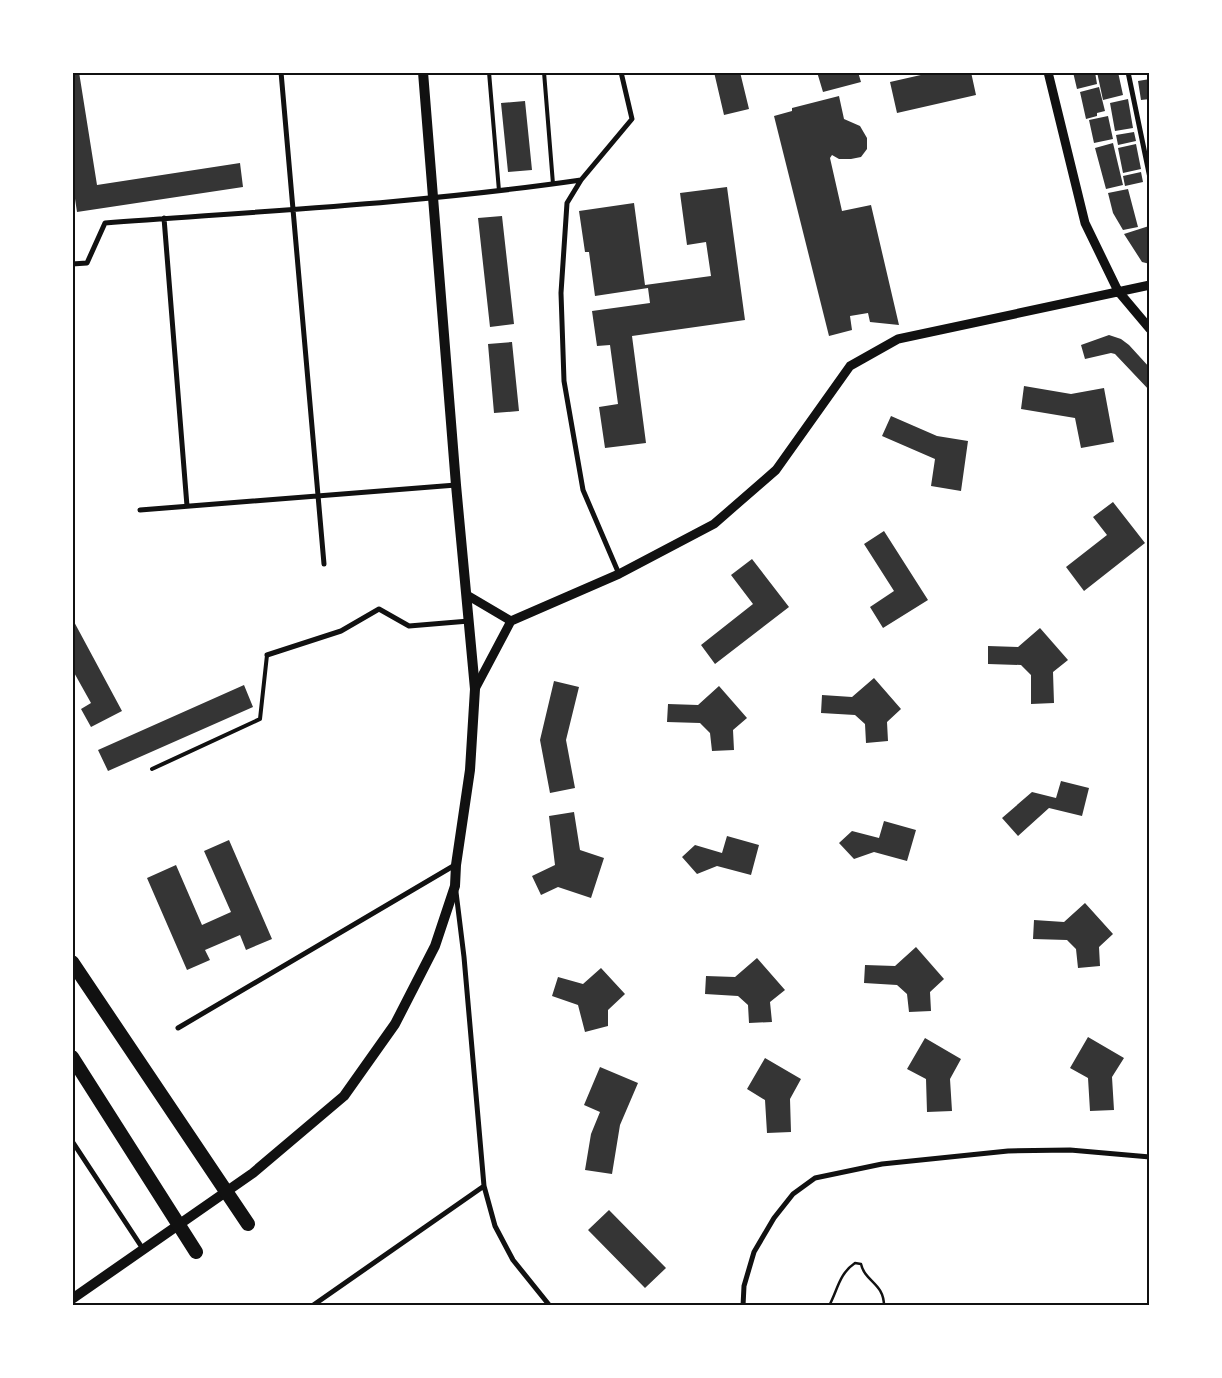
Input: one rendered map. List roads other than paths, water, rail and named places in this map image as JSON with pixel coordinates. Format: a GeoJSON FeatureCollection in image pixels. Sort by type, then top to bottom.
{"type":"FeatureCollection","features":[{"type":"Feature","properties":{"kind":"highway"},"geometry":{"type":"LineString","coordinates":[[72,962],[248,1224]]}},
{"type":"Feature","properties":{"kind":"highway"},"geometry":{"type":"LineString","coordinates":[[72,1057],[196,1252]]}},
{"type":"Feature","properties":{"kind":"main road"},"geometry":{"type":"LineString","coordinates":[[72,1299],[253,1173],[344,1096],[399,1015],[435,946],[456,886],[456,865],[470,770],[475,689],[456,485],[423,72]]}},
{"type":"Feature","properties":{"kind":"street"},"geometry":{"type":"LineString","coordinates":[[281,72],[324,564]]}},
{"type":"Feature","properties":{"kind":"street"},"geometry":{"type":"LineString","coordinates":[[619,574],[583,490],[564,381],[561,294],[567,203],[581,180],[632,119],[621,72]]}},
{"type":"Feature","properties":{"kind":"street"},"geometry":{"type":"LineString","coordinates":[[1048,72],[1084,222],[1118,291],[1150,329]]}},
{"type":"Feature","properties":{"kind":"street"},"geometry":{"type":"LineString","coordinates":[[1128,72],[1150,178]]}},
{"type":"Feature","properties":{"kind":"street"},"geometry":{"type":"LineString","coordinates":[[72,264],[87,263],[105,222],[294,210],[434,198],[581,180]]}},
{"type":"Feature","properties":{"kind":"street"},"geometry":{"type":"LineString","coordinates":[[164,218],[188,506]]}},
{"type":"Feature","properties":{"kind":"street"},"geometry":{"type":"LineString","coordinates":[[475,689],[511,621],[619,574],[714,524],[776,470],[850,366],[898,339],[1150,285]]}},
{"type":"Feature","properties":{"kind":"street"},"geometry":{"type":"LineString","coordinates":[[140,510],[456,485]]}},
{"type":"Feature","properties":{"kind":"street"},"geometry":{"type":"LineString","coordinates":[[467,595],[511,621]]}},
{"type":"Feature","properties":{"kind":"street"},"geometry":{"type":"LineString","coordinates":[[267,655],[341,631],[379,610],[409,626],[469,621]]}},
{"type":"Feature","properties":{"kind":"street"},"geometry":{"type":"LineString","coordinates":[[178,1028],[456,865]]}},
{"type":"Feature","properties":{"kind":"street"},"geometry":{"type":"LineString","coordinates":[[456,886],[484,1186],[495,1226],[512,1260],[550,1306]]}},
{"type":"Feature","properties":{"kind":"street"},"geometry":{"type":"LineString","coordinates":[[72,1140],[143,1250]]}},
{"type":"Feature","properties":{"kind":"street"},"geometry":{"type":"LineString","coordinates":[[743,1306],[744,1286],[754,1252],[774,1218],[792,1194],[815,1178],[882,1164],[1008,1152],[1070,1150],[1150,1157]]}},
{"type":"Feature","properties":{"kind":"street"},"geometry":{"type":"LineString","coordinates":[[312,1306],[484,1186]]}},
{"type":"Feature","properties":{"kind":"lane"},"geometry":{"type":"LineString","coordinates":[[489,72],[499,191]]}},
{"type":"Feature","properties":{"kind":"lane"},"geometry":{"type":"LineString","coordinates":[[544,72],[553,184]]}},
{"type":"Feature","properties":{"kind":"lane"},"geometry":{"type":"LineString","coordinates":[[152,769],[260,719],[267,655]]}}]}
